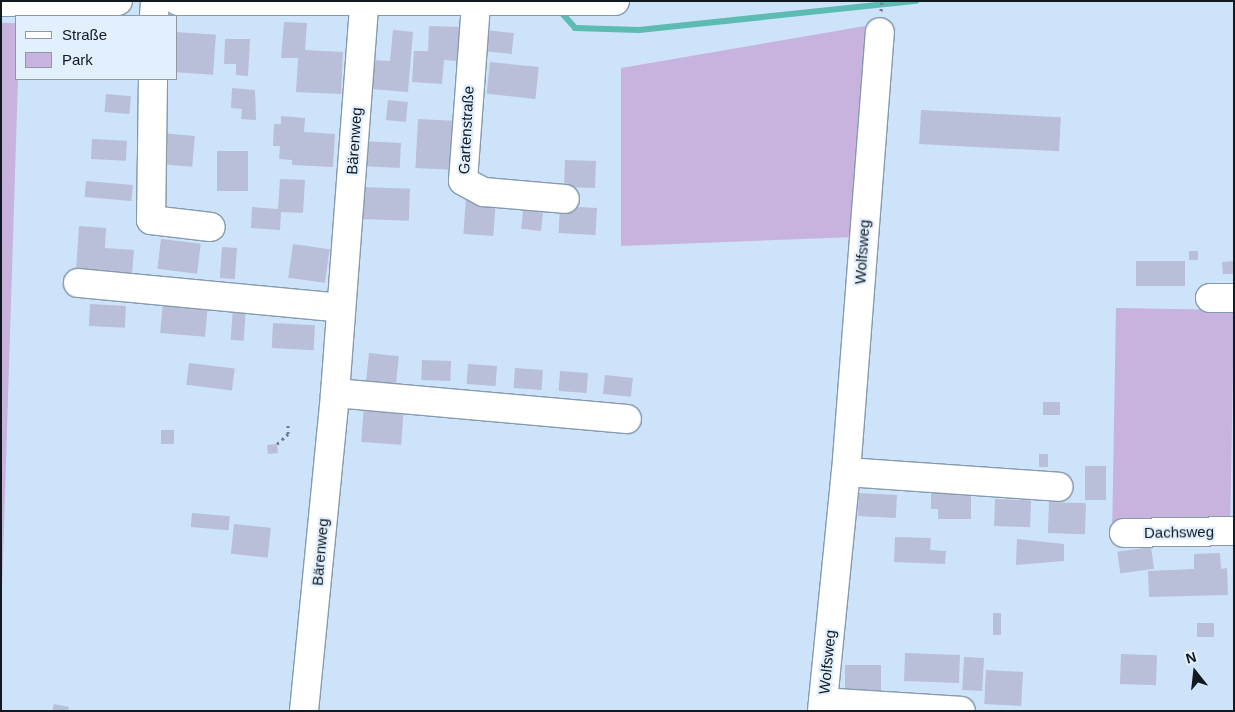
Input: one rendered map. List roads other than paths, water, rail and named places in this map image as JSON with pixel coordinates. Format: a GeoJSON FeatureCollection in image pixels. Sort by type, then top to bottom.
{"type":"FeatureCollection","features":[{"type":"Feature","properties":{"kind":"street"},"geometry":{"type":"LineString","coordinates":[[1,2],[118,1]]}},
{"type":"Feature","properties":{"kind":"street"},"geometry":{"type":"LineString","coordinates":[[154,1],[154,15]]}},
{"type":"Feature","properties":{"kind":"street"},"geometry":{"type":"LineString","coordinates":[[178,1],[476,4],[566,4],[615,1]]}},
{"type":"Feature","properties":{"kind":"street","name":"Bärenweg"},"geometry":{"type":"LineString","coordinates":[[304,711],[335,393],[364,3]]}},
{"type":"Feature","properties":{"kind":"street","name":"Gartenstraße"},"geometry":{"type":"LineString","coordinates":[[476,4],[463,181],[484,192],[566,199]]}},
{"type":"Feature","properties":{"kind":"street","name":"Wolfsweg"},"geometry":{"type":"LineString","coordinates":[[880,32],[846,472],[822,706],[961,711]]}},
{"type":"Feature","properties":{"kind":"street"},"geometry":{"type":"LineString","coordinates":[[153,80],[151,220],[211,227]]}},
{"type":"Feature","properties":{"kind":"street"},"geometry":{"type":"LineString","coordinates":[[78,283],[341,308]]}},
{"type":"Feature","properties":{"kind":"street"},"geometry":{"type":"LineString","coordinates":[[335,393],[627,419]]}},
{"type":"Feature","properties":{"kind":"street"},"geometry":{"type":"LineString","coordinates":[[846,472],[1058,487]]}},
{"type":"Feature","properties":{"kind":"street","name":"Dachsweg"},"geometry":{"type":"LineString","coordinates":[[1124,533],[1234,531]]}},
{"type":"Feature","properties":{"kind":"waterway"},"geometry":{"type":"LineString","coordinates":[[559,10],[575,28],[639,30],[916,1]]}}]}
